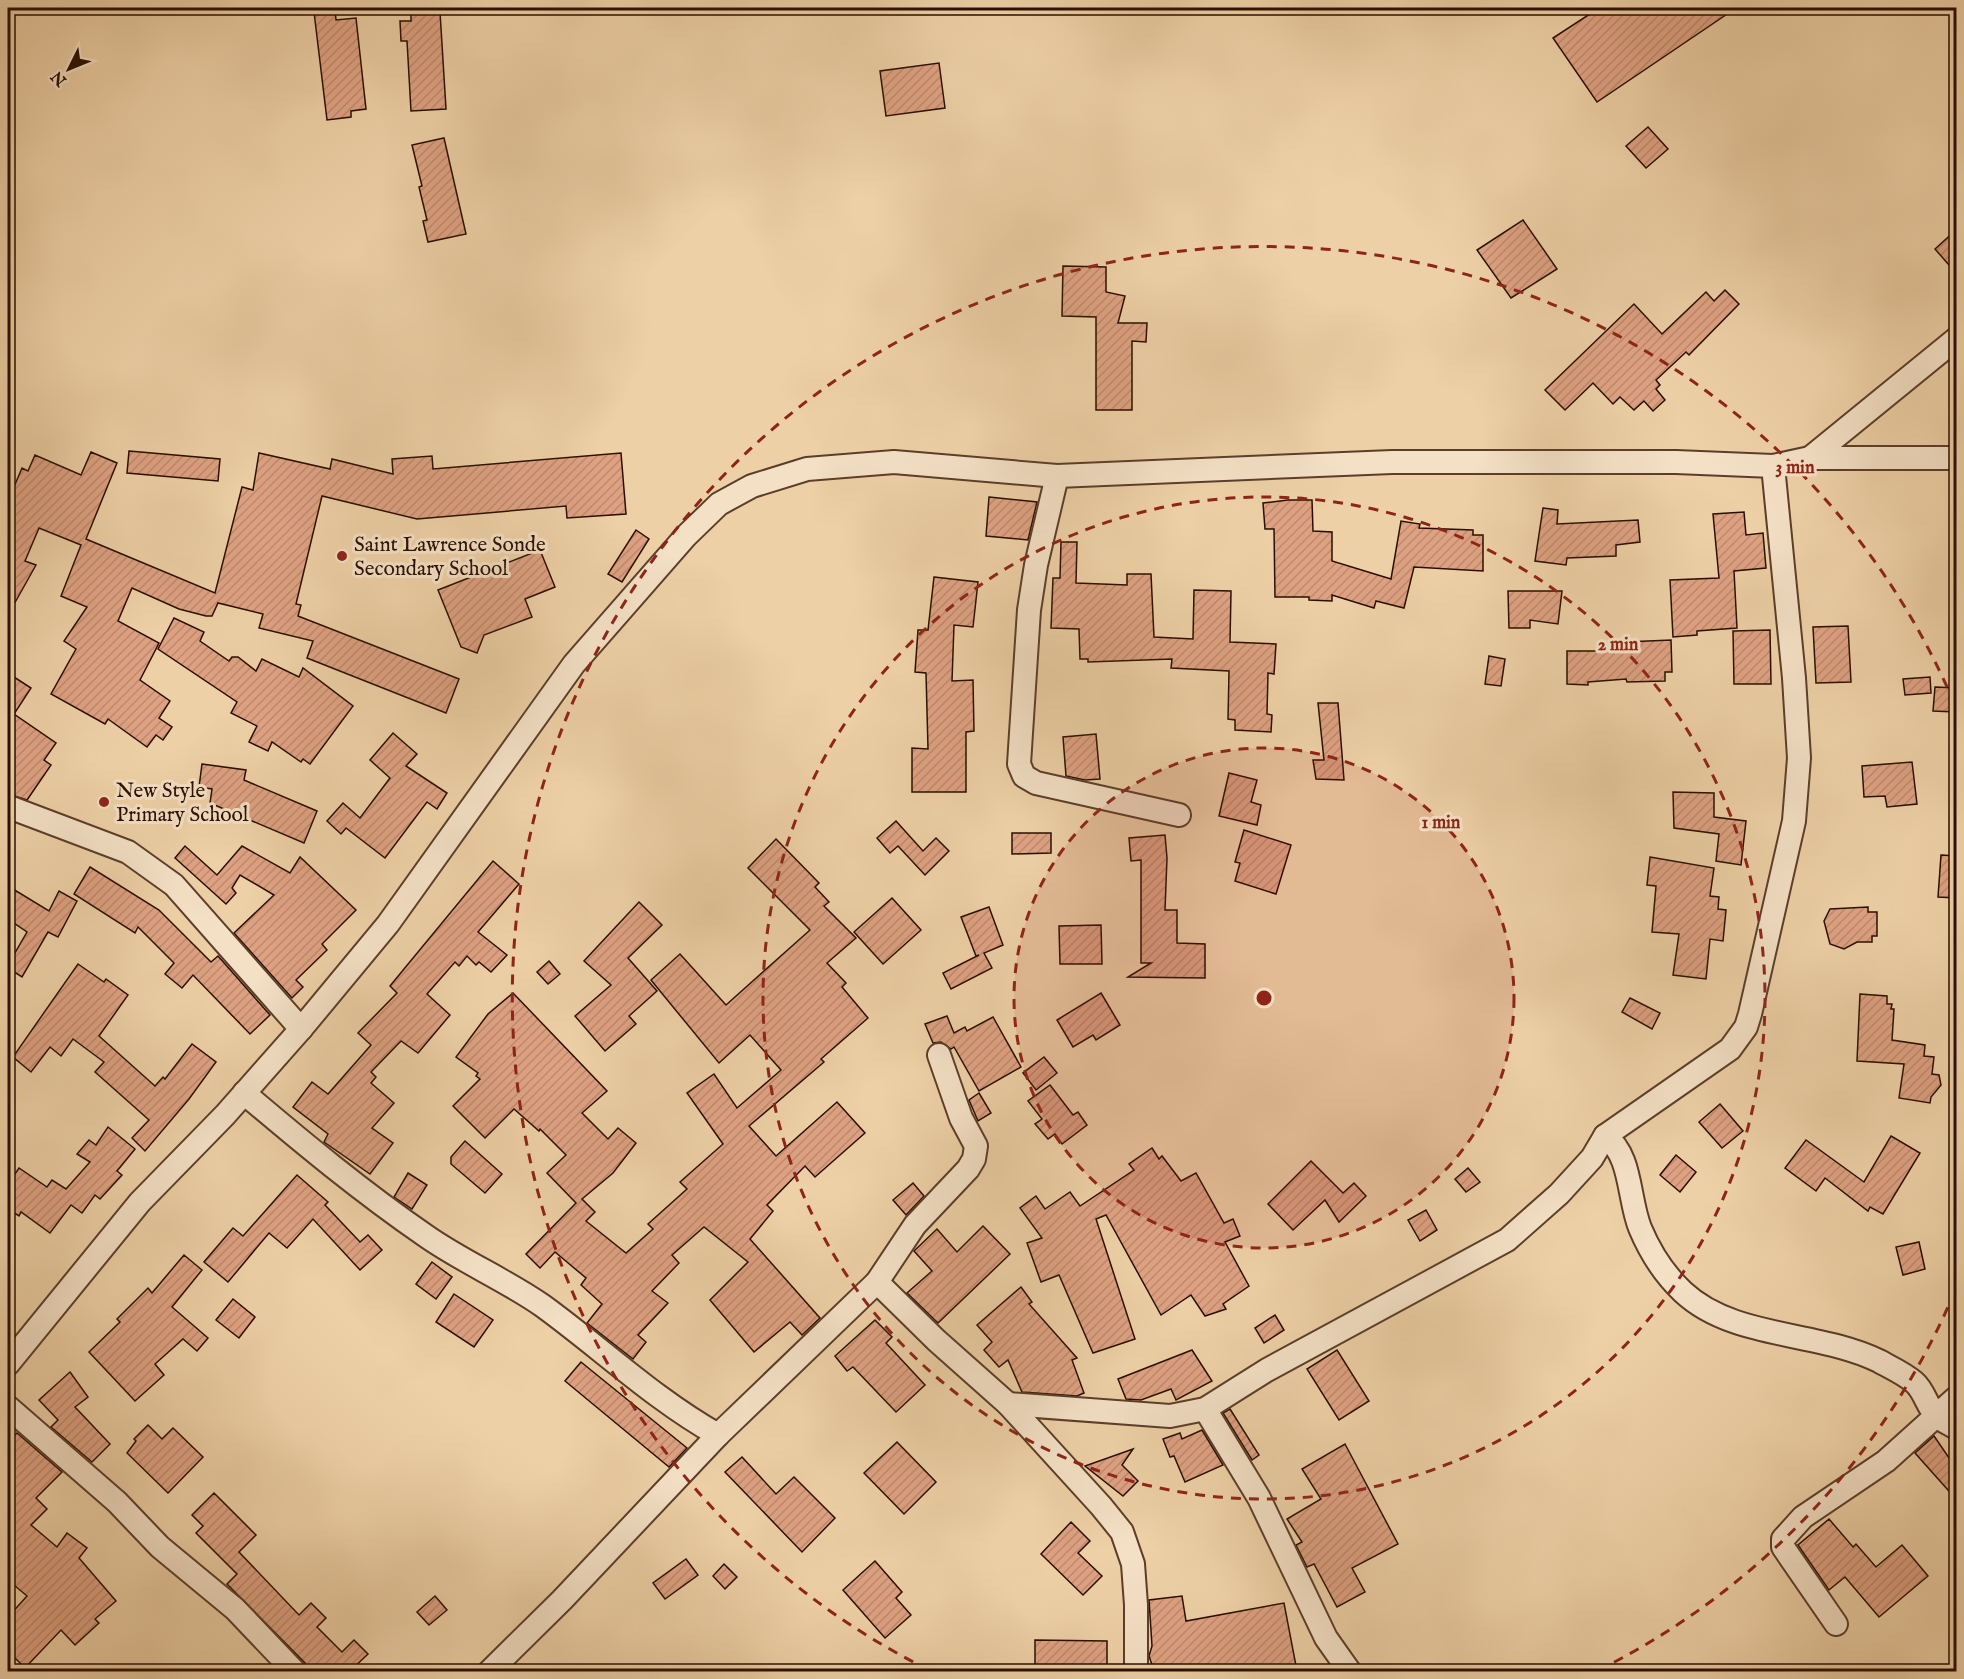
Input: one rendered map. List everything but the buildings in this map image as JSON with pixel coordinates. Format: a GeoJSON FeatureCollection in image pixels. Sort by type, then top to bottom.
{"type":"FeatureCollection","features":[{"type":"Feature","properties":{"kind":"street"},"geometry":{"type":"LineString","coordinates":[[1810,458],[1956,339]]}},
{"type":"Feature","properties":{"kind":"street"},"geometry":{"type":"LineString","coordinates":[[8,1364],[140,1202],[244,1093],[301,1029],[388,924],[574,664],[686,536],[719,504],[753,486],[807,469],[894,462],[1057,476],[1392,462],[1676,462],[1773,466],[1810,458],[1956,458]]}},
{"type":"Feature","properties":{"kind":"street"},"geometry":{"type":"LineString","coordinates":[[1008,1404],[1170,1416],[1205,1409],[1267,1370],[1507,1240],[1559,1194],[1592,1158],[1605,1136],[1730,1049],[1746,1027],[1750,1014],[1794,821],[1799,758],[1794,678],[1773,466]]}},
{"type":"Feature","properties":{"kind":"street"},"geometry":{"type":"LineString","coordinates":[[1057,476],[1042,537],[1029,610],[1019,764],[1024,776],[1036,783],[1179,815]]}},
{"type":"Feature","properties":{"kind":"street"},"geometry":{"type":"LineString","coordinates":[[8,809],[9,807],[128,852],[149,865],[174,885],[301,1029]]}},
{"type":"Feature","properties":{"kind":"street"},"geometry":{"type":"LineString","coordinates":[[489,1671],[562,1600],[718,1435],[877,1282],[915,1225],[974,1159],[976,1146],[961,1118],[939,1056]]}},
{"type":"Feature","properties":{"kind":"street"},"geometry":{"type":"LineString","coordinates":[[244,1093],[338,1171],[427,1237],[542,1305],[632,1378],[692,1420],[718,1435]]}},
{"type":"Feature","properties":{"kind":"street"},"geometry":{"type":"LineString","coordinates":[[1605,1136],[1619,1149],[1624,1160],[1629,1191],[1640,1227],[1655,1259],[1682,1291],[1702,1308],[1724,1318],[1853,1351],[1878,1361],[1916,1383],[1936,1416],[1956,1428]]}},
{"type":"Feature","properties":{"kind":"street"},"geometry":{"type":"LineString","coordinates":[[877,1282],[936,1340],[1008,1404],[1122,1532],[1132,1564],[1136,1605],[1136,1671]]}},
{"type":"Feature","properties":{"kind":"street"},"geometry":{"type":"LineString","coordinates":[[1836,1624],[1783,1547],[1783,1539],[1803,1518],[1886,1461],[1956,1398]]}},
{"type":"Feature","properties":{"kind":"street"},"geometry":{"type":"LineString","coordinates":[[8,1407],[117,1502],[160,1547],[235,1609],[295,1671]]}},
{"type":"Feature","properties":{"kind":"street"},"geometry":{"type":"LineString","coordinates":[[1205,1409],[1259,1498],[1326,1638],[1350,1671]]}},
{"type":"Feature","properties":{"kind":"place","name":"Saint Lawrence Sonde Secondary School"},"geometry":{"type":"Point","coordinates":[342,556]}},
{"type":"Feature","properties":{"kind":"place","name":"New Style Primary School"},"geometry":{"type":"Point","coordinates":[104,802]}}]}
